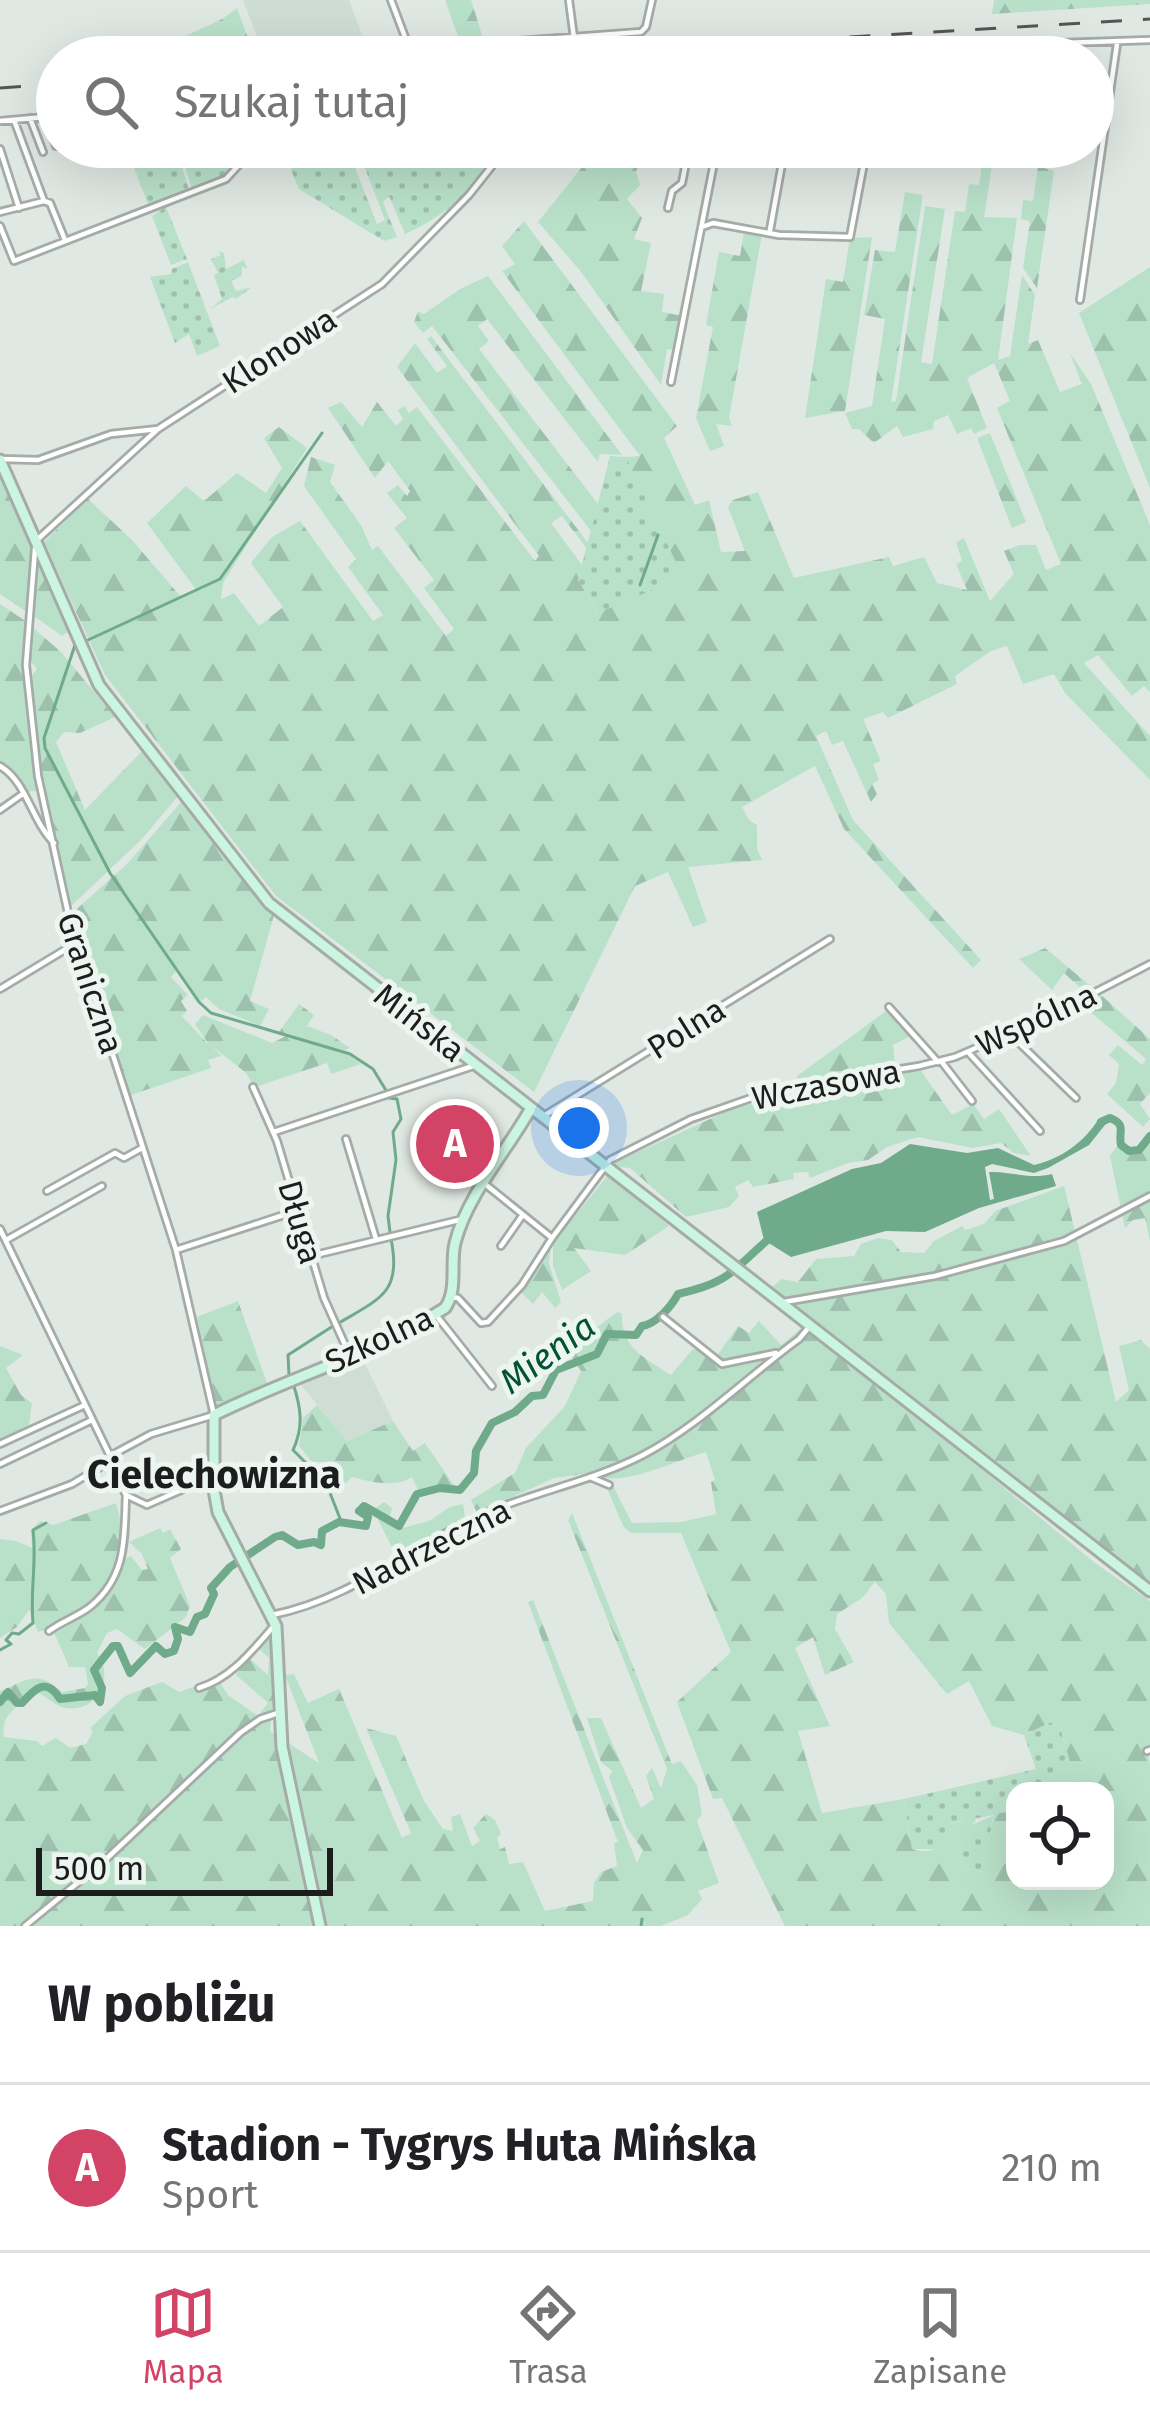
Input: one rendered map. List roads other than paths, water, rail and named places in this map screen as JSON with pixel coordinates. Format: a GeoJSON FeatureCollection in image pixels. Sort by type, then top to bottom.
{"type":"FeatureCollection","features":[{"type":"Feature","properties":{"kind":"main road","name":"Mińska"},"geometry":{"type":"LineString","coordinates":[[0,459],[96,679],[260,892],[286,918],[1150,1592]]}},
{"type":"Feature","properties":{"kind":"main road","name":"Szkolna"},"geometry":{"type":"LineString","coordinates":[[214,1415],[289,1379],[350,1357],[435,1314],[452,1297],[452,1260],[463,1220],[531,1108]]}},
{"type":"Feature","properties":{"kind":"main road"},"geometry":{"type":"LineString","coordinates":[[214,1415],[218,1512],[274,1620],[280,1733],[320,1926]]}},
{"type":"Feature","properties":{"kind":"street"},"geometry":{"type":"LineString","coordinates":[[392,0],[405,36]]}},
{"type":"Feature","properties":{"kind":"street"},"geometry":{"type":"LineString","coordinates":[[569,0],[574,34]]}},
{"type":"Feature","properties":{"kind":"street"},"geometry":{"type":"LineString","coordinates":[[553,36],[643,31],[652,0]]}},
{"type":"Feature","properties":{"kind":"street"},"geometry":{"type":"LineString","coordinates":[[1114,42],[1150,40]]}},
{"type":"Feature","properties":{"kind":"street"},"geometry":{"type":"LineString","coordinates":[[1114,69],[1118,42]]}},
{"type":"Feature","properties":{"kind":"street"},"geometry":{"type":"LineString","coordinates":[[30,118],[36,134]]}},
{"type":"Feature","properties":{"kind":"street"},"geometry":{"type":"LineString","coordinates":[[0,122],[36,118]]}},
{"type":"Feature","properties":{"kind":"street"},"geometry":{"type":"LineString","coordinates":[[14,120],[44,201]]}},
{"type":"Feature","properties":{"kind":"street"},"geometry":{"type":"LineString","coordinates":[[0,149],[19,208]]}},
{"type":"Feature","properties":{"kind":"street"},"geometry":{"type":"LineString","coordinates":[[0,226],[14,261],[226,179],[236,168]]}},
{"type":"Feature","properties":{"kind":"street","name":"Klonowa"},"geometry":{"type":"LineString","coordinates":[[0,459],[36,460],[110,434],[158,429],[382,284],[490,168]]}},
{"type":"Feature","properties":{"kind":"street"},"geometry":{"type":"LineString","coordinates":[[668,208],[671,191],[682,183],[685,168]]}},
{"type":"Feature","properties":{"kind":"street"},"geometry":{"type":"LineString","coordinates":[[671,382],[713,168]]}},
{"type":"Feature","properties":{"kind":"street"},"geometry":{"type":"LineString","coordinates":[[770,232],[781,168]]}},
{"type":"Feature","properties":{"kind":"street"},"geometry":{"type":"LineString","coordinates":[[701,227],[713,223],[824,238],[850,237],[868,168]]}},
{"type":"Feature","properties":{"kind":"street"},"geometry":{"type":"LineString","coordinates":[[1080,300],[1099,168]]}},
{"type":"Feature","properties":{"kind":"street"},"geometry":{"type":"LineString","coordinates":[[0,212],[50,203],[65,240]]}},
{"type":"Feature","properties":{"kind":"street"},"geometry":{"type":"LineString","coordinates":[[35,541],[158,429]]}},
{"type":"Feature","properties":{"kind":"street","name":"Graniczna"},"geometry":{"type":"LineString","coordinates":[[35,541],[27,676],[34,751],[76,943],[176,1250],[214,1415]]}},
{"type":"Feature","properties":{"kind":"street"},"geometry":{"type":"LineString","coordinates":[[0,766],[9,771],[54,843]]}},
{"type":"Feature","properties":{"kind":"street"},"geometry":{"type":"LineString","coordinates":[[0,776],[9,771]]}},
{"type":"Feature","properties":{"kind":"street"},"geometry":{"type":"LineString","coordinates":[[0,810],[24,793]]}},
{"type":"Feature","properties":{"kind":"street","name":"Polna"},"geometry":{"type":"LineString","coordinates":[[542,1117],[830,939]]}},
{"type":"Feature","properties":{"kind":"street"},"geometry":{"type":"LineString","coordinates":[[0,989],[76,943]]}},
{"type":"Feature","properties":{"kind":"street","name":"Wspólna"},"geometry":{"type":"LineString","coordinates":[[919,1066],[1010,1034],[1150,964]]}},
{"type":"Feature","properties":{"kind":"street"},"geometry":{"type":"LineString","coordinates":[[889,1006],[972,1102]]}},
{"type":"Feature","properties":{"kind":"street"},"geometry":{"type":"LineString","coordinates":[[1010,1034],[1076,1099]]}},
{"type":"Feature","properties":{"kind":"street"},"geometry":{"type":"LineString","coordinates":[[968,1052],[1040,1131]]}},
{"type":"Feature","properties":{"kind":"street"},"geometry":{"type":"LineString","coordinates":[[274,1132],[475,1065]]}},
{"type":"Feature","properties":{"kind":"street","name":"Wczasowa"},"geometry":{"type":"LineString","coordinates":[[606,1166],[618,1154],[738,1100],[919,1066]]}},
{"type":"Feature","properties":{"kind":"street","name":"Długa"},"geometry":{"type":"LineString","coordinates":[[253,1088],[274,1132],[323,1298],[350,1357]]}},
{"type":"Feature","properties":{"kind":"street"},"geometry":{"type":"LineString","coordinates":[[346,1139],[376,1239]]}},
{"type":"Feature","properties":{"kind":"street"},"geometry":{"type":"LineString","coordinates":[[47,1192],[115,1153],[124,1158],[142,1148]]}},
{"type":"Feature","properties":{"kind":"street"},"geometry":{"type":"LineString","coordinates":[[452,1297],[481,1322],[488,1322],[522,1285],[606,1166]]}},
{"type":"Feature","properties":{"kind":"street"},"geometry":{"type":"LineString","coordinates":[[485,1184],[552,1238]]}},
{"type":"Feature","properties":{"kind":"street"},"geometry":{"type":"LineString","coordinates":[[6,1240],[102,1186]]}},
{"type":"Feature","properties":{"kind":"street"},"geometry":{"type":"LineString","coordinates":[[782,1305],[799,1298],[934,1276],[1078,1236],[1150,1196]]}},
{"type":"Feature","properties":{"kind":"street"},"geometry":{"type":"LineString","coordinates":[[176,1250],[298,1210]]}},
{"type":"Feature","properties":{"kind":"street"},"geometry":{"type":"LineString","coordinates":[[501,1246],[523,1216]]}},
{"type":"Feature","properties":{"kind":"street"},"geometry":{"type":"LineString","coordinates":[[311,1256],[463,1220]]}},
{"type":"Feature","properties":{"kind":"street"},"geometry":{"type":"LineString","coordinates":[[0,1229],[126,1495],[128,1537],[105,1589],[85,1611],[49,1631]]}},
{"type":"Feature","properties":{"kind":"street"},"geometry":{"type":"LineString","coordinates":[[435,1314],[492,1386]]}},
{"type":"Feature","properties":{"kind":"street"},"geometry":{"type":"LineString","coordinates":[[663,1317],[722,1364],[782,1352]]}},
{"type":"Feature","properties":{"kind":"street","name":"Nadrzeczna"},"geometry":{"type":"LineString","coordinates":[[274,1620],[353,1587],[474,1518],[634,1459],[668,1440],[810,1326]]}},
{"type":"Feature","properties":{"kind":"street"},"geometry":{"type":"LineString","coordinates":[[0,1444],[85,1405]]}},
{"type":"Feature","properties":{"kind":"street","name":"Szkolna"},"geometry":{"type":"LineString","coordinates":[[0,1511],[72,1484],[152,1434],[214,1415]]}},
{"type":"Feature","properties":{"kind":"street"},"geometry":{"type":"LineString","coordinates":[[0,1464],[92,1420]]}},
{"type":"Feature","properties":{"kind":"street"},"geometry":{"type":"LineString","coordinates":[[126,1495],[150,1504],[214,1477],[244,1478],[271,1470]]}},
{"type":"Feature","properties":{"kind":"street"},"geometry":{"type":"LineString","coordinates":[[590,1477],[609,1485]]}},
{"type":"Feature","properties":{"kind":"street"},"geometry":{"type":"LineString","coordinates":[[199,1688],[223,1678],[274,1620]]}},
{"type":"Feature","properties":{"kind":"street"},"geometry":{"type":"LineString","coordinates":[[25,1926],[103,1862],[240,1733],[278,1713]]}},
{"type":"Feature","properties":{"kind":"waterway"},"geometry":{"type":"LineString","coordinates":[[88,640],[220,579],[322,433]]}},
{"type":"Feature","properties":{"kind":"waterway"},"geometry":{"type":"LineString","coordinates":[[640,585],[658,535]]}},
{"type":"Feature","properties":{"kind":"waterway"},"geometry":{"type":"LineString","coordinates":[[75,645],[44,738],[45,748],[110,873],[199,1002],[211,1013],[350,1054],[373,1069],[387,1092]]}},
{"type":"Feature","properties":{"kind":"waterway"},"geometry":{"type":"LineString","coordinates":[[389,1098],[397,1099],[401,1119],[393,1132],[396,1160],[390,1232]]}},
{"type":"Feature","properties":{"kind":"waterway"},"geometry":{"type":"LineString","coordinates":[[1101,1122],[1110,1118],[1118,1123],[1121,1145],[1129,1151],[1139,1150],[1150,1136]]}},
{"type":"Feature","properties":{"kind":"waterway","name":"Mienia"},"geometry":{"type":"LineString","coordinates":[[0,1702],[8,1692],[22,1703],[45,1686],[60,1699],[95,1695],[100,1702],[102,1688],[94,1670],[113,1646],[118,1646],[130,1673],[156,1646],[165,1654],[174,1651],[175,1627],[190,1632],[197,1617],[205,1614],[214,1594],[211,1588],[230,1567],[275,1537],[282,1535],[298,1545],[321,1545],[322,1531],[339,1522],[366,1526],[368,1517],[359,1511],[364,1506],[399,1526],[417,1494],[440,1488],[460,1490],[474,1473],[476,1451],[492,1423],[515,1412],[532,1396],[543,1395],[556,1370],[597,1354],[607,1334],[636,1335],[663,1314],[678,1294],[721,1279],[771,1237]]}},
{"type":"Feature","properties":{"kind":"waterway"},"geometry":{"type":"LineString","coordinates":[[339,1323],[385,1292],[393,1271],[391,1239]]}},
{"type":"Feature","properties":{"kind":"waterway"},"geometry":{"type":"LineString","coordinates":[[289,1375],[288,1355],[333,1326]]}},
{"type":"Feature","properties":{"kind":"waterway"},"geometry":{"type":"LineString","coordinates":[[293,1383],[300,1417],[293,1450],[311,1468],[321,1468],[332,1485],[330,1493],[341,1521]]}},
{"type":"Feature","properties":{"kind":"waterway"},"geometry":{"type":"LineString","coordinates":[[0,1650],[11,1644],[6,1640],[12,1633],[19,1634],[33,1623],[33,1530],[46,1523]]}},
{"type":"Feature","properties":{"kind":"waterway"},"geometry":{"type":"LineString","coordinates":[[641,1926],[642,1919]]}},
{"type":"Feature","properties":{"kind":"railway"},"geometry":{"type":"LineString","coordinates":[[865,36],[1150,19]]}},
{"type":"Feature","properties":{"kind":"railway"},"geometry":{"type":"LineString","coordinates":[[0,88],[36,85]]}},
{"type":"Feature","properties":{"kind":"place","name":"Stadion - Tygrys Huta Mińska"},"geometry":{"type":"Point","coordinates":[455,1144]}},
{"type":"Feature","properties":{"kind":"district","name":"Cielechowizna"},"geometry":{"type":"Point","coordinates":[214,1474]}}]}
